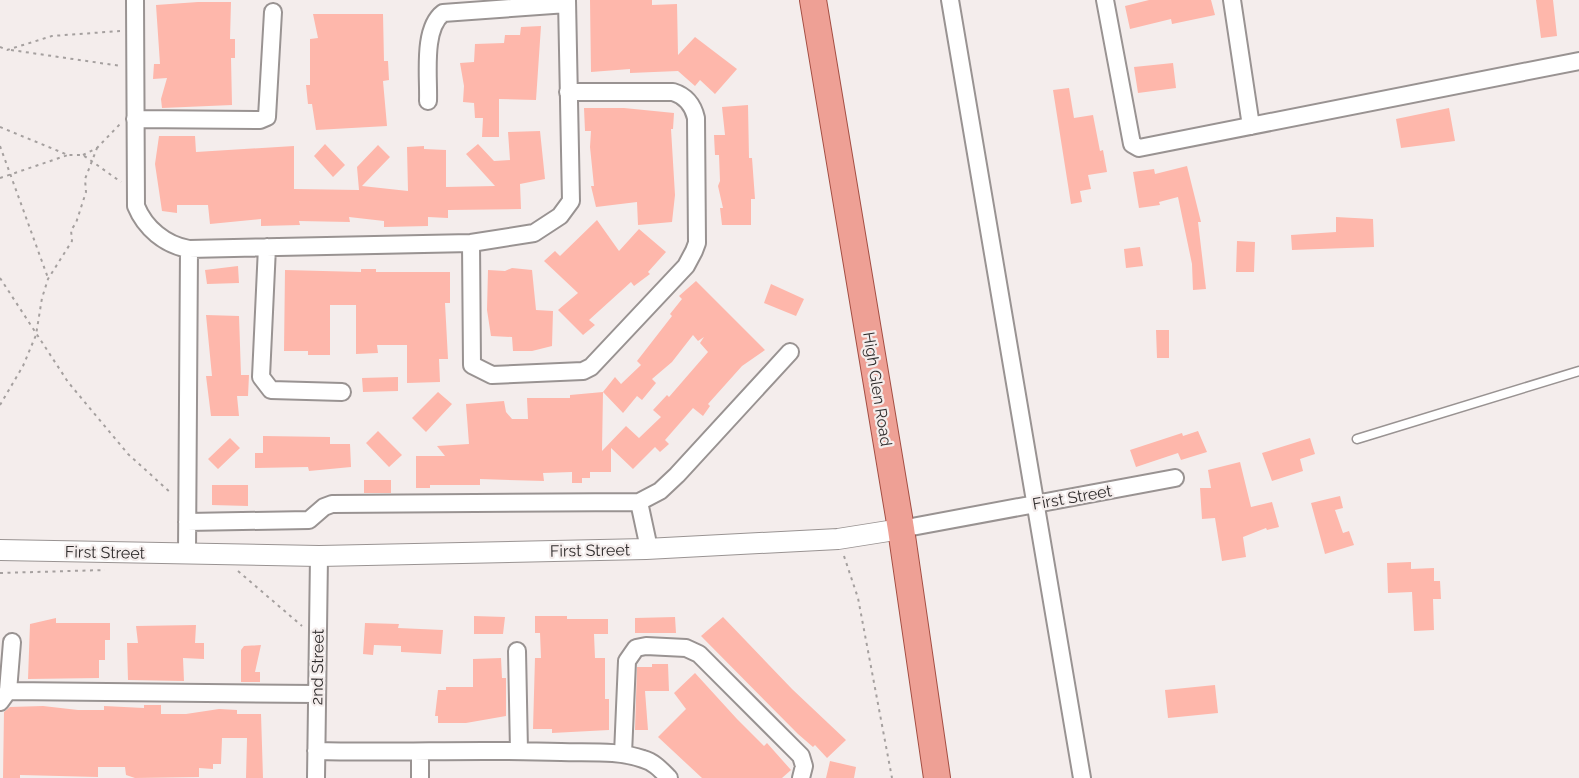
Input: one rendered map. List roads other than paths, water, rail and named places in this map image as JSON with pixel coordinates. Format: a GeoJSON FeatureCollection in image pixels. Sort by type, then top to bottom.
{"type":"FeatureCollection","features":[{"type":"Feature","properties":{"kind":"main road","name":"High Glen Road"},"geometry":{"type":"LineString","coordinates":[[813,0],[901,529],[937,778]]}},
{"type":"Feature","properties":{"kind":"street"},"geometry":{"type":"LineString","coordinates":[[135,0],[136,206],[141,218],[174,246],[189,249],[471,243],[534,233],[550,224],[567,208],[571,201],[567,2],[443,13],[435,21],[430,32],[428,101]]}},
{"type":"Feature","properties":{"kind":"street"},"geometry":{"type":"LineString","coordinates":[[950,0],[1082,778]]}},
{"type":"Feature","properties":{"kind":"street"},"geometry":{"type":"LineString","coordinates":[[1105,0],[1134,146],[1149,148],[1579,61]]}},
{"type":"Feature","properties":{"kind":"street"},"geometry":{"type":"LineString","coordinates":[[1232,0],[1251,126]]}},
{"type":"Feature","properties":{"kind":"street"},"geometry":{"type":"LineString","coordinates":[[135,119],[260,120],[267,117],[273,12]]}},
{"type":"Feature","properties":{"kind":"street"},"geometry":{"type":"LineString","coordinates":[[471,243],[472,365],[492,375],[583,371],[591,367],[686,267],[697,243],[696,118],[691,104],[681,94],[673,92],[568,92]]}},
{"type":"Feature","properties":{"kind":"street"},"geometry":{"type":"LineString","coordinates":[[267,247],[261,377],[264,385],[271,390],[342,392]]}},
{"type":"Feature","properties":{"kind":"street"},"geometry":{"type":"LineString","coordinates":[[186,553],[189,249]]}},
{"type":"Feature","properties":{"kind":"street"},"geometry":{"type":"LineString","coordinates":[[187,514],[309,520],[324,507],[332,504],[639,502],[660,491],[677,475],[790,352]]}},
{"type":"Feature","properties":{"kind":"street","name":"First Street"},"geometry":{"type":"LineString","coordinates":[[0,550],[319,556],[646,549],[838,539],[1175,478]]}},
{"type":"Feature","properties":{"kind":"street"},"geometry":{"type":"LineString","coordinates":[[639,502],[647,539],[646,549]]}},
{"type":"Feature","properties":{"kind":"street","name":"2nd Street"},"geometry":{"type":"LineString","coordinates":[[316,778],[315,694],[319,556]]}},
{"type":"Feature","properties":{"kind":"street"},"geometry":{"type":"LineString","coordinates":[[12,642],[4,697],[315,694]]}},
{"type":"Feature","properties":{"kind":"street"},"geometry":{"type":"LineString","coordinates":[[623,754],[624,675],[630,653],[636,648],[646,646],[686,648],[706,659],[801,756],[804,766],[801,778]]}},
{"type":"Feature","properties":{"kind":"street"},"geometry":{"type":"LineString","coordinates":[[517,651],[519,751]]}},
{"type":"Feature","properties":{"kind":"street"},"geometry":{"type":"LineString","coordinates":[[316,751],[420,753],[519,751],[623,754],[645,759],[657,766],[669,778]]}},
{"type":"Feature","properties":{"kind":"street"},"geometry":{"type":"LineString","coordinates":[[420,753],[420,778]]}},
{"type":"Feature","properties":{"kind":"lane"},"geometry":{"type":"LineString","coordinates":[[1357,439],[1579,371]]}}]}
